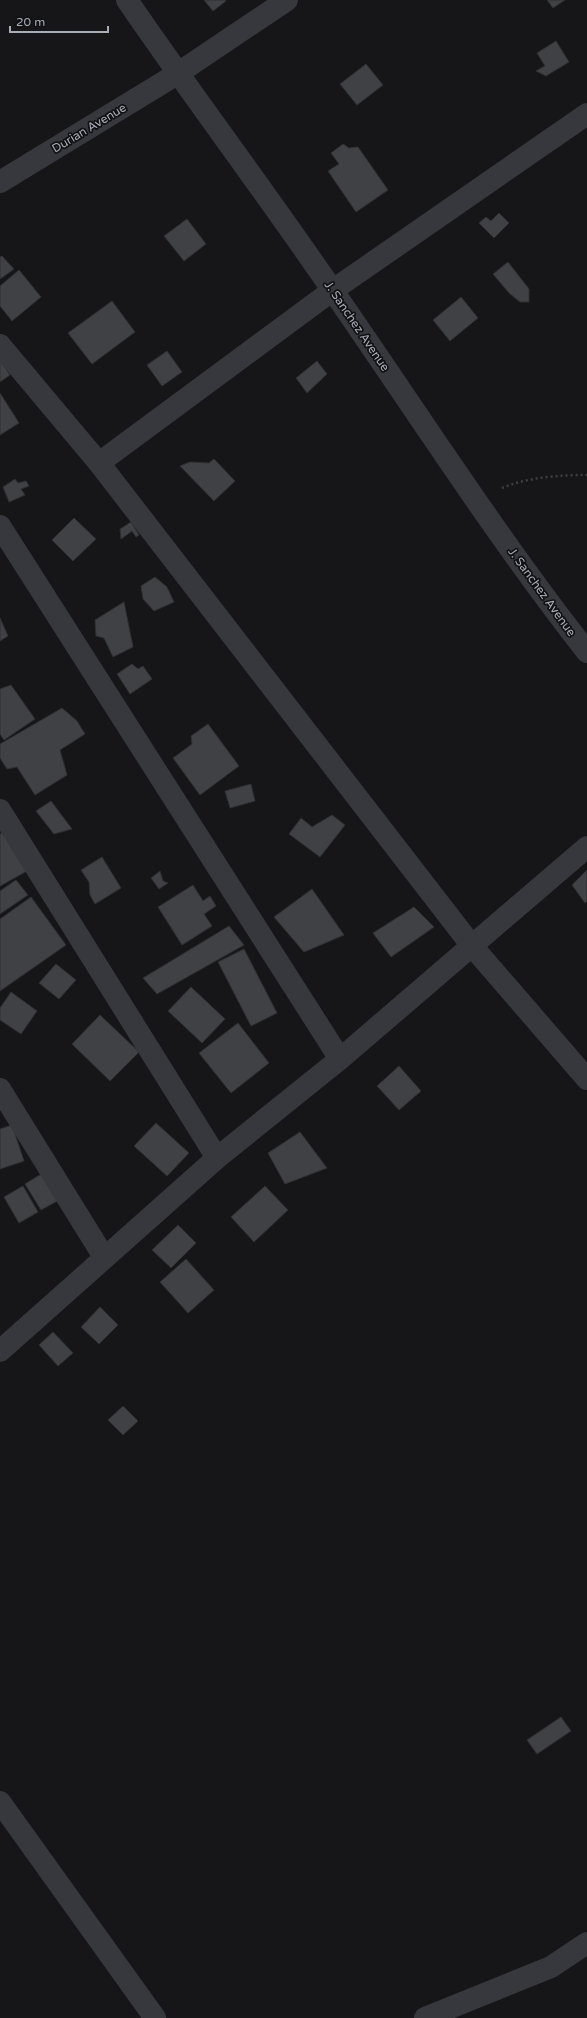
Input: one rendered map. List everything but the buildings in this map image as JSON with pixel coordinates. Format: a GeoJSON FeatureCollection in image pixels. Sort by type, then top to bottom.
{"type":"FeatureCollection","features":[{"type":"Feature","properties":{"kind":"street","name":"J. Sanchez Avenue"},"geometry":{"type":"LineString","coordinates":[[127,0],[177,74],[333,290],[474,500],[587,652]]}},
{"type":"Feature","properties":{"kind":"street","name":"Durian Avenue"},"geometry":{"type":"LineString","coordinates":[[0,182],[177,74],[287,0]]}},
{"type":"Feature","properties":{"kind":"street"},"geometry":{"type":"LineString","coordinates":[[99,463],[333,290],[587,114]]}},
{"type":"Feature","properties":{"kind":"street"},"geometry":{"type":"LineString","coordinates":[[0,345],[99,463],[472,946],[587,1079]]}},
{"type":"Feature","properties":{"kind":"street"},"geometry":{"type":"LineString","coordinates":[[0,526],[340,1059]]}},
{"type":"Feature","properties":{"kind":"street"},"geometry":{"type":"LineString","coordinates":[[0,810],[217,1158]]}},
{"type":"Feature","properties":{"kind":"street"},"geometry":{"type":"LineString","coordinates":[[0,1351],[217,1158],[340,1059],[587,847]]}},
{"type":"Feature","properties":{"kind":"street"},"geometry":{"type":"LineString","coordinates":[[0,1089],[104,1257]]}},
{"type":"Feature","properties":{"kind":"street"},"geometry":{"type":"LineString","coordinates":[[0,1802],[155,2018]]}},
{"type":"Feature","properties":{"kind":"street"},"geometry":{"type":"LineString","coordinates":[[425,2018],[550,1967],[587,1943]]}},
{"type":"Feature","properties":{"kind":"path"},"geometry":{"type":"LineString","coordinates":[[474,500],[511,485],[564,475],[587,475]]}}]}
